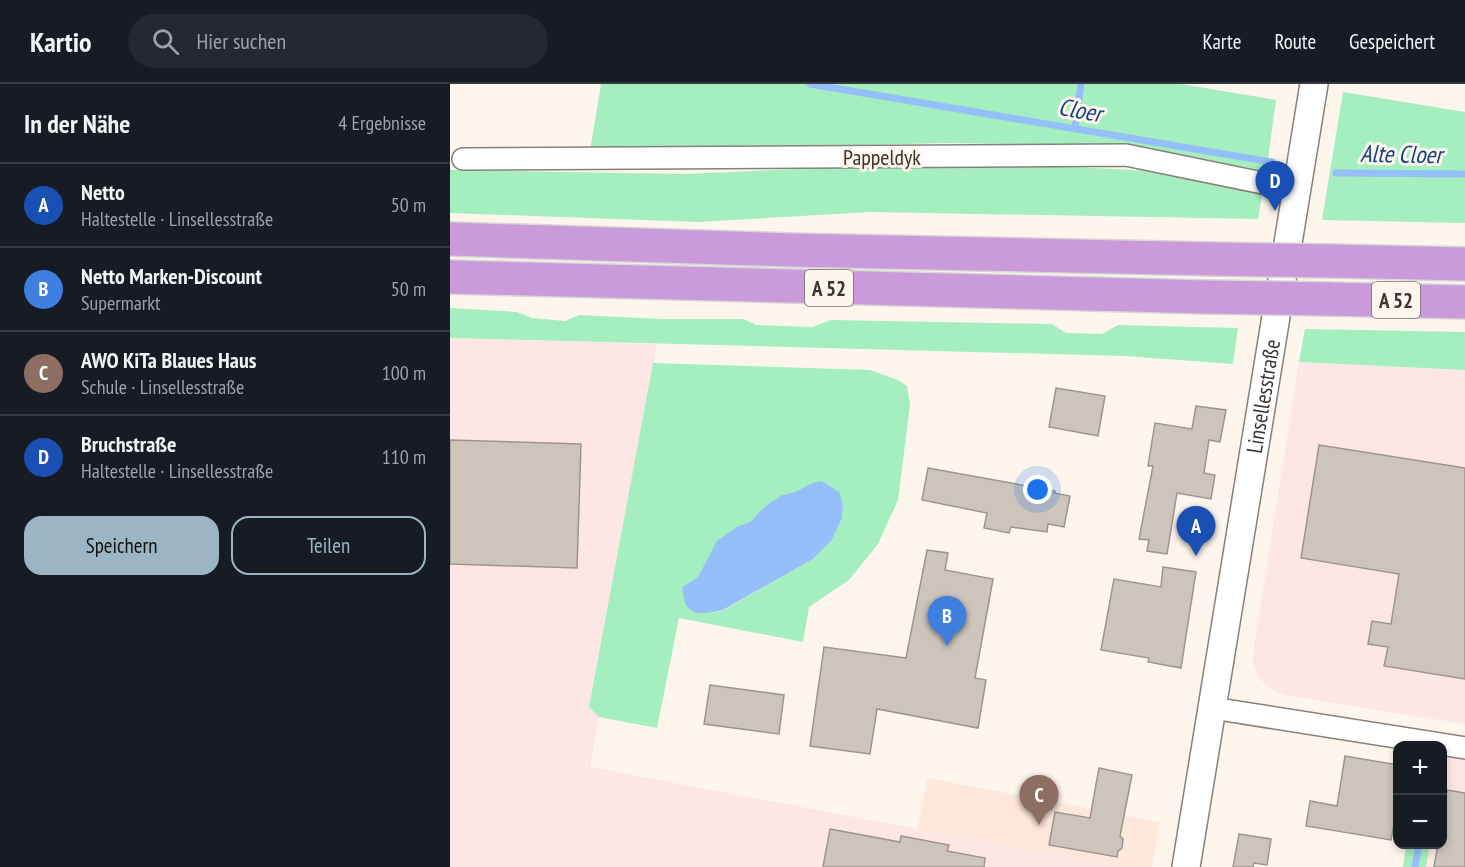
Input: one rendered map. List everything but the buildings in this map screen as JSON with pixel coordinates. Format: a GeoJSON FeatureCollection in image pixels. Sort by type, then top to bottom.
{"type":"FeatureCollection","features":[{"type":"Feature","properties":{"kind":"highway","name":"A 52"},"geometry":{"type":"LineString","coordinates":[[450,239],[791,250],[1465,264]]}},
{"type":"Feature","properties":{"kind":"highway"},"geometry":{"type":"LineString","coordinates":[[1400,263],[1465,251]]}},
{"type":"Feature","properties":{"kind":"highway","name":"A 52"},"geometry":{"type":"LineString","coordinates":[[450,277],[1465,302]]}},
{"type":"Feature","properties":{"kind":"street","name":"Linsellesstraße"},"geometry":{"type":"LineString","coordinates":[[1186,867],[1314,84]]}},
{"type":"Feature","properties":{"kind":"street","name":"Pappeldyk"},"geometry":{"type":"LineString","coordinates":[[463,159],[1126,155],[1297,190]]}},
{"type":"Feature","properties":{"kind":"street"},"geometry":{"type":"LineString","coordinates":[[1212,708],[1465,748]]}},
{"type":"Feature","properties":{"kind":"shaded area"},"geometry":{"type":"Polygon","coordinates":[[[450,338],[657,344],[589,707],[599,717],[590,767],[1119,867],[450,867],[450,338]]]}},
{"type":"Feature","properties":{"kind":"shaded area"},"geometry":{"type":"Polygon","coordinates":[[[1299,362],[1465,370],[1465,724],[1285,695],[1271,689],[1259,678],[1252,659],[1299,362]]]}},
{"type":"Feature","properties":{"kind":"shaded area"},"geometry":{"type":"Polygon","coordinates":[[[1447,757],[1465,760],[1465,867],[1426,867],[1429,849],[1447,849],[1447,757]]]}},
{"type":"Feature","properties":{"kind":"shaded area"},"geometry":{"type":"Polygon","coordinates":[[[927,778],[1160,822],[1152,867],[1119,867],[918,829],[927,778]]]}},
{"type":"Feature","properties":{"kind":"green space"},"geometry":{"type":"Polygon","coordinates":[[[601,84],[1181,84],[1276,100],[1266,173],[1153,149],[1109,146],[949,143],[814,146],[684,153],[590,151],[601,84]]]}},
{"type":"Feature","properties":{"kind":"green space"},"geometry":{"type":"Polygon","coordinates":[[[1343,92],[1465,112],[1465,223],[1322,220],[1343,92]]]}},
{"type":"Feature","properties":{"kind":"green space"},"geometry":{"type":"Polygon","coordinates":[[[949,165],[1077,167],[1150,171],[1262,194],[1258,219],[871,212],[698,222],[450,213],[450,170],[685,174],[949,165]]]}},
{"type":"Feature","properties":{"kind":"green space"},"geometry":{"type":"Polygon","coordinates":[[[450,308],[517,312],[532,318],[565,321],[579,315],[661,319],[743,319],[757,325],[812,327],[831,320],[1052,324],[1066,333],[1102,334],[1118,325],[1238,328],[1233,364],[1125,356],[450,338],[450,308]]]}},
{"type":"Feature","properties":{"kind":"green space"},"geometry":{"type":"Polygon","coordinates":[[[1305,329],[1465,332],[1465,370],[1299,362],[1305,329]]]}},
{"type":"Feature","properties":{"kind":"green space"},"geometry":{"type":"Polygon","coordinates":[[[653,363],[870,370],[898,380],[907,386],[910,405],[898,500],[878,544],[849,580],[809,607],[803,642],[679,618],[657,728],[599,717],[589,707],[653,363]],[[812,483],[795,492],[782,495],[764,507],[750,522],[738,526],[698,577],[682,587],[711,613],[724,610],[813,559],[832,540],[842,518],[843,504],[812,483]]]}},
{"type":"Feature","properties":{"kind":"green space"},"geometry":{"type":"Polygon","coordinates":[[[1405,849],[1429,849],[1426,867],[1403,867],[1405,849]]]}},
{"type":"Feature","properties":{"kind":"water"},"geometry":{"type":"Polygon","coordinates":[[[822,481],[839,492],[843,504],[842,518],[832,540],[813,559],[723,610],[701,613],[688,607],[684,600],[682,587],[698,577],[717,541],[738,526],[750,522],[764,507],[782,495],[822,481]]]}},
{"type":"Feature","properties":{"kind":"waterway","name":"Cloer"},"geometry":{"type":"LineString","coordinates":[[810,84],[1272,162]]}},
{"type":"Feature","properties":{"kind":"waterway"},"geometry":{"type":"LineString","coordinates":[[1075,128],[1081,84]]}},
{"type":"Feature","properties":{"kind":"waterway","name":"Alte Cloer"},"geometry":{"type":"LineString","coordinates":[[1336,173],[1465,174]]}},
{"type":"Feature","properties":{"kind":"waterway"},"geometry":{"type":"LineString","coordinates":[[1415,867],[1418,849]]}},
{"type":"Feature","properties":{"kind":"place","name":"Bruchstraße"},"geometry":{"type":"Point","coordinates":[1275,211]}},
{"type":"Feature","properties":{"kind":"place","name":"Netto"},"geometry":{"type":"Point","coordinates":[1196,556]}},
{"type":"Feature","properties":{"kind":"place","name":"Netto Marken-Discount"},"geometry":{"type":"Point","coordinates":[947,646]}},
{"type":"Feature","properties":{"kind":"place","name":"AWO KiTa Blaues Haus"},"geometry":{"type":"Point","coordinates":[1039,825]}}]}
